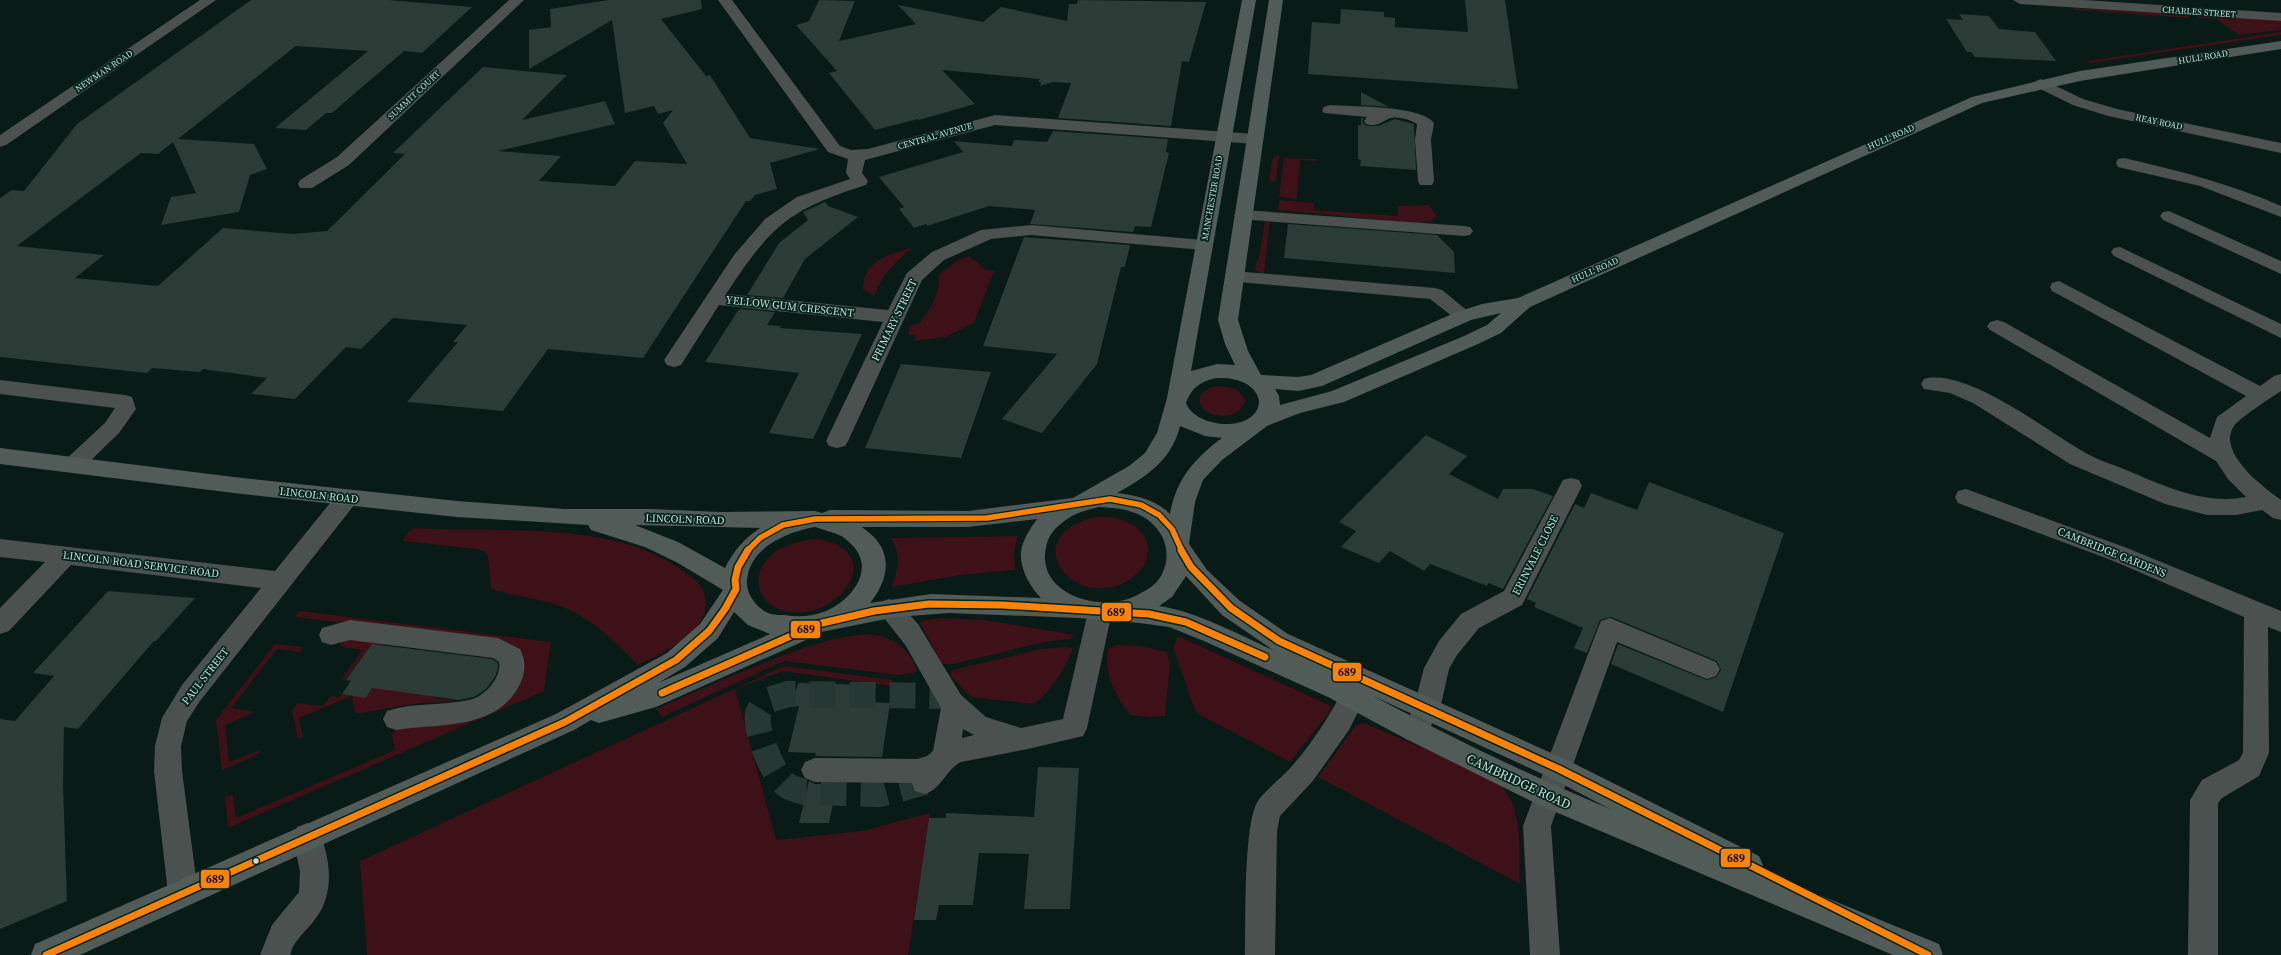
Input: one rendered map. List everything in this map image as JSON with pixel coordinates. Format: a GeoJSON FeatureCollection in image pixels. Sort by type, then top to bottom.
{"type":"FeatureCollection","features":[{"type":"Feature","properties":{"kind":"main road","name":"MANCHESTER ROAD"},"geometry":{"type":"LineString","coordinates":[[1176,399],[1249,0]]}},
{"type":"Feature","properties":{"kind":"main road"},"geometry":{"type":"LineString","coordinates":[[1255,380],[1237,353],[1231,337],[1228,320],[1276,0]]}},
{"type":"Feature","properties":{"kind":"main road","name":"HULL ROAD"},"geometry":{"type":"LineString","coordinates":[[810,519],[988,518],[1077,504],[1123,481],[1154,458],[1166,438],[1176,399],[1183,386],[1191,379],[1210,372],[1234,372],[1255,380],[1305,383],[1341,370],[1464,316],[1482,310],[1523,303],[1953,110],[2006,92],[2080,76],[2281,45]]}},
{"type":"Feature","properties":{"kind":"main road","name":"HULL ROAD"},"geometry":{"type":"LineString","coordinates":[[1176,399],[1182,416],[1198,426],[1222,432],[1256,424],[1294,408],[1331,399],[1494,329],[1523,303]]}},
{"type":"Feature","properties":{"kind":"main road"},"geometry":{"type":"LineString","coordinates":[[1341,370],[1361,387]]}},
{"type":"Feature","properties":{"kind":"main road","name":"HULL ROAD"},"geometry":{"type":"LineString","coordinates":[[1180,546],[1183,500],[1198,469],[1217,452],[1256,424],[1267,414],[1270,405],[1266,390],[1255,380]]}},
{"type":"Feature","properties":{"kind":"main road","name":"LINCOLN ROAD"},"geometry":{"type":"LineString","coordinates":[[0,456],[347,498],[444,508],[564,517],[652,517],[728,520],[810,519]]}},
{"type":"Feature","properties":{"kind":"main road"},"geometry":{"type":"LineString","coordinates":[[565,722],[648,699],[822,623],[842,614],[861,599],[873,578],[876,563],[873,552],[858,535],[836,523],[810,519],[776,529],[755,543],[741,561],[736,573],[738,598],[745,609],[762,621],[787,626],[822,623],[889,609],[929,604],[965,603],[1101,611],[1140,605],[1163,590],[1175,575],[1179,562],[1180,546],[1166,522],[1141,505],[1110,499],[1077,504],[1056,514],[1041,529],[1032,546],[1032,565],[1040,583],[1056,598],[1077,608],[1101,611]]}},
{"type":"Feature","properties":{"kind":"main road","name":"LINCOLN ROAD"},"geometry":{"type":"LineString","coordinates":[[564,517],[616,528],[652,540],[680,552],[736,588]]}},
{"type":"Feature","properties":{"kind":"main road","name":"CAMBRIDGE ROAD"},"geometry":{"type":"LineString","coordinates":[[1180,546],[1191,567],[1210,588],[1252,624],[1357,689]]}},
{"type":"Feature","properties":{"kind":"main road"},"geometry":{"type":"LineString","coordinates":[[46,955],[307,836],[565,722],[676,660],[709,631],[736,588]]}},
{"type":"Feature","properties":{"kind":"main road","name":"CAMBRIDGE ROAD"},"geometry":{"type":"LineString","coordinates":[[1101,611],[1149,614],[1186,622],[1357,689],[1421,720],[1549,796],[1927,955]]}},
{"type":"Feature","properties":{"kind":"main road","name":"CAMBRIDGE ROAD"},"geometry":{"type":"LineString","coordinates":[[1421,720],[1559,769],[1927,955]]}},
{"type":"Feature","properties":{"kind":"street","name":"NEWMAN ROAD"},"geometry":{"type":"LineString","coordinates":[[0,142],[209,0]]}},
{"type":"Feature","properties":{"kind":"street","name":"SUMMIT COURT"},"geometry":{"type":"LineString","coordinates":[[306,184],[343,161],[517,0]]}},
{"type":"Feature","properties":{"kind":"street","name":"CENTRAL AVENUE"},"geometry":{"type":"LineString","coordinates":[[725,0],[834,149],[839,153],[856,156],[880,152],[995,120],[1255,139]]}},
{"type":"Feature","properties":{"kind":"street","name":"CHARLES STREET"},"geometry":{"type":"LineString","coordinates":[[2020,0],[2168,5],[2281,17]]}},
{"type":"Feature","properties":{"kind":"street","name":"REAY ROAD"},"geometry":{"type":"LineString","coordinates":[[2041,84],[2078,102],[2114,113],[2281,148]]}},
{"type":"Feature","properties":{"kind":"street"},"geometry":{"type":"LineString","coordinates":[[1330,110],[1379,117],[1415,116],[1426,123],[1423,140],[1426,181]]}},
{"type":"Feature","properties":{"kind":"street","name":"YELLOW GUM CRESCENT"},"geometry":{"type":"LineString","coordinates":[[856,156],[854,173],[860,181],[813,197],[795,206],[777,219],[746,252],[714,298],[895,317]]}},
{"type":"Feature","properties":{"kind":"street"},"geometry":{"type":"LineString","coordinates":[[2124,163],[2205,182],[2243,195],[2281,212]]}},
{"type":"Feature","properties":{"kind":"street"},"geometry":{"type":"LineString","coordinates":[[1243,215],[1464,231]]}},
{"type":"Feature","properties":{"kind":"street"},"geometry":{"type":"LineString","coordinates":[[2169,216],[2281,268]]}},
{"type":"Feature","properties":{"kind":"street","name":"PRIMARY STREET"},"geometry":{"type":"LineString","coordinates":[[837,441],[914,277],[938,256],[987,234],[1031,230],[1203,246]]}},
{"type":"Feature","properties":{"kind":"street"},"geometry":{"type":"LineString","coordinates":[[2120,252],[2281,332]]}},
{"type":"Feature","properties":{"kind":"street"},"geometry":{"type":"LineString","coordinates":[[1234,277],[1435,294],[1464,316]]}},
{"type":"Feature","properties":{"kind":"street"},"geometry":{"type":"LineString","coordinates":[[2059,287],[2260,395]]}},
{"type":"Feature","properties":{"kind":"street"},"geometry":{"type":"LineString","coordinates":[[674,360],[714,298]]}},
{"type":"Feature","properties":{"kind":"street"},"geometry":{"type":"LineString","coordinates":[[1997,326],[2224,456]]}},
{"type":"Feature","properties":{"kind":"street"},"geometry":{"type":"LineString","coordinates":[[2273,507],[2244,483],[2231,469],[2224,456],[2219,441],[2220,431],[2224,422],[2281,381]]}},
{"type":"Feature","properties":{"kind":"street"},"geometry":{"type":"LineString","coordinates":[[1931,384],[1954,387],[1980,398],[2078,459],[2173,498],[2206,507],[2273,507]]}},
{"type":"Feature","properties":{"kind":"street"},"geometry":{"type":"LineString","coordinates":[[0,387],[125,402],[126,409],[112,428],[73,464]]}},
{"type":"Feature","properties":{"kind":"street","name":"ERINVALE CLOSE"},"geometry":{"type":"LineString","coordinates":[[1421,720],[1437,668],[1448,648],[1470,621],[1480,614],[1513,598],[1571,486]]}},
{"type":"Feature","properties":{"kind":"street","name":"CAMBRIDGE GARDENS"},"geometry":{"type":"LineString","coordinates":[[1966,497],[2090,543],[2281,622]]}},
{"type":"Feature","properties":{"kind":"street","name":"PAUL STREET"},"geometry":{"type":"LineString","coordinates":[[183,893],[168,771],[168,746],[170,730],[180,707],[347,498]]}},
{"type":"Feature","properties":{"kind":"street","name":"LINCOLN ROAD SERVICE ROAD"},"geometry":{"type":"LineString","coordinates":[[0,548],[282,581]]}},
{"type":"Feature","properties":{"kind":"street"},"geometry":{"type":"LineString","coordinates":[[0,624],[66,556]]}},
{"type":"Feature","properties":{"kind":"street"},"geometry":{"type":"LineString","coordinates":[[889,609],[914,638],[931,672],[954,708],[970,721],[987,730],[1006,736],[1028,738]]}},
{"type":"Feature","properties":{"kind":"street"},"geometry":{"type":"LineString","coordinates":[[816,770],[917,771],[936,765],[945,757],[969,748],[1028,738],[1074,728],[1092,641],[1101,611]]}},
{"type":"Feature","properties":{"kind":"street"},"geometry":{"type":"LineString","coordinates":[[2204,955],[2204,800],[2212,789],[2249,768],[2256,754],[2256,611]]}},
{"type":"Feature","properties":{"kind":"street"},"geometry":{"type":"LineString","coordinates":[[1546,955],[1537,826],[1610,628],[1707,669]]}},
{"type":"Feature","properties":{"kind":"street"},"geometry":{"type":"LineString","coordinates":[[331,635],[350,630],[498,648],[511,656],[513,663],[508,681],[494,700],[480,708],[472,711],[420,715],[396,719]]}},
{"type":"Feature","properties":{"kind":"street"},"geometry":{"type":"LineString","coordinates":[[1260,955],[1263,831],[1268,810],[1302,774],[1340,722],[1357,689]]}},
{"type":"Feature","properties":{"kind":"street"},"geometry":{"type":"LineString","coordinates":[[924,782],[945,757],[954,708]]}},
{"type":"Feature","properties":{"kind":"street"},"geometry":{"type":"LineString","coordinates":[[275,955],[280,937],[288,925],[309,904],[314,891],[307,836]]}},
{"type":"Feature","properties":{"kind":"shaded area"},"geometry":{"type":"Polygon","coordinates":[[[2073,8],[2187,15],[2190,18],[2074,10],[2073,8]]]}},
{"type":"Feature","properties":{"kind":"shaded area"},"geometry":{"type":"Polygon","coordinates":[[[2197,16],[2281,21],[2281,30],[2239,35],[2216,19],[2199,18],[2197,16]]]}},
{"type":"Feature","properties":{"kind":"shaded area"},"geometry":{"type":"Polygon","coordinates":[[[2281,32],[2281,35],[2090,63],[2087,61],[2281,32]]]}},
{"type":"Feature","properties":{"kind":"shaded area"},"geometry":{"type":"Polygon","coordinates":[[[1279,154],[1276,182],[1269,181],[1272,159],[1279,154]]]}},
{"type":"Feature","properties":{"kind":"shaded area"},"geometry":{"type":"Polygon","coordinates":[[[1284,158],[1316,159],[1317,161],[1300,160],[1297,199],[1279,197],[1284,158]]]}},
{"type":"Feature","properties":{"kind":"shaded area"},"geometry":{"type":"Polygon","coordinates":[[[1279,200],[1314,203],[1313,210],[1398,216],[1398,206],[1429,205],[1437,216],[1431,221],[1418,223],[1278,210],[1279,200]]]}},
{"type":"Feature","properties":{"kind":"shaded area"},"geometry":{"type":"Polygon","coordinates":[[[1270,220],[1264,274],[1254,270],[1259,256],[1265,221],[1270,220]]]}},
{"type":"Feature","properties":{"kind":"shaded area"},"geometry":{"type":"Polygon","coordinates":[[[912,248],[885,275],[874,296],[863,289],[864,279],[872,265],[886,256],[912,248]]]}},
{"type":"Feature","properties":{"kind":"shaded area"},"geometry":{"type":"Polygon","coordinates":[[[969,256],[986,270],[994,271],[974,323],[945,337],[914,341],[916,336],[908,334],[910,326],[920,323],[936,296],[939,284],[939,278],[937,276],[958,260],[969,256]]]}},
{"type":"Feature","properties":{"kind":"shaded area"},"geometry":{"type":"Polygon","coordinates":[[[1218,386],[1234,389],[1241,394],[1245,401],[1241,409],[1226,416],[1217,416],[1203,409],[1200,402],[1201,394],[1211,387],[1218,386]]]}},
{"type":"Feature","properties":{"kind":"shaded area"},"geometry":{"type":"Polygon","coordinates":[[[1095,517],[1108,517],[1122,520],[1134,526],[1142,533],[1147,542],[1148,552],[1140,571],[1131,579],[1119,585],[1099,588],[1082,585],[1068,576],[1059,564],[1056,551],[1060,537],[1073,526],[1095,517]]]}},
{"type":"Feature","properties":{"kind":"shaded area"},"geometry":{"type":"Polygon","coordinates":[[[414,528],[555,532],[590,536],[625,543],[656,555],[685,572],[695,580],[704,592],[705,609],[701,621],[683,640],[638,665],[608,636],[586,619],[574,612],[562,606],[491,588],[488,556],[485,552],[476,549],[403,541],[408,532],[414,528]]]}},
{"type":"Feature","properties":{"kind":"shaded area"},"geometry":{"type":"Polygon","coordinates":[[[1018,536],[1014,551],[1015,570],[960,575],[892,587],[898,561],[896,549],[890,538],[1018,536]]]}},
{"type":"Feature","properties":{"kind":"shaded area"},"geometry":{"type":"Polygon","coordinates":[[[816,539],[839,546],[851,557],[853,571],[848,585],[837,598],[820,608],[801,613],[781,610],[772,606],[761,594],[759,586],[760,570],[765,562],[771,555],[781,548],[798,542],[816,539]]]}},
{"type":"Feature","properties":{"kind":"shaded area"},"geometry":{"type":"Polygon","coordinates":[[[300,611],[551,642],[544,691],[228,828],[225,797],[233,795],[236,818],[395,750],[392,735],[397,726],[454,718],[523,667],[521,654],[513,647],[505,643],[295,617],[300,611]]]}},
{"type":"Feature","properties":{"kind":"shaded area"},"geometry":{"type":"Polygon","coordinates":[[[942,618],[986,620],[1074,635],[1070,639],[1049,641],[954,664],[942,664],[920,623],[923,620],[942,618]]]}},
{"type":"Feature","properties":{"kind":"shaded area"},"geometry":{"type":"Polygon","coordinates":[[[869,634],[886,638],[899,644],[909,655],[917,670],[913,673],[898,675],[784,661],[662,717],[656,709],[741,672],[806,647],[843,637],[869,634]]]}},
{"type":"Feature","properties":{"kind":"shaded area"},"geometry":{"type":"Polygon","coordinates":[[[346,635],[383,643],[379,649],[369,648],[346,680],[342,679],[362,650],[343,647],[340,644],[346,635]]]}},
{"type":"Feature","properties":{"kind":"shaded area"},"geometry":{"type":"Polygon","coordinates":[[[1178,636],[1329,705],[1331,710],[1290,762],[1200,715],[1195,710],[1174,651],[1174,645],[1178,636]]]}},
{"type":"Feature","properties":{"kind":"shaded area"},"geometry":{"type":"Polygon","coordinates":[[[275,644],[304,647],[300,652],[277,649],[231,708],[255,712],[225,725],[229,762],[260,750],[260,752],[253,757],[222,770],[216,720],[275,644]]]}},
{"type":"Feature","properties":{"kind":"shaded area"},"geometry":{"type":"Polygon","coordinates":[[[1116,645],[1141,646],[1166,652],[1170,663],[1165,716],[1151,717],[1130,715],[1115,692],[1109,676],[1107,659],[1108,649],[1116,645]]]}},
{"type":"Feature","properties":{"kind":"shaded area"},"geometry":{"type":"Polygon","coordinates":[[[1067,647],[1073,649],[1061,672],[1047,692],[1034,704],[971,697],[950,675],[953,670],[1041,649],[1067,647]]]}},
{"type":"Feature","properties":{"kind":"shaded area"},"geometry":{"type":"Polygon","coordinates":[[[784,666],[893,680],[891,686],[783,671],[735,689],[776,840],[862,831],[930,813],[908,955],[367,955],[360,861],[784,666]]]}},
{"type":"Feature","properties":{"kind":"shaded area"},"geometry":{"type":"Polygon","coordinates":[[[375,684],[434,695],[433,698],[458,701],[419,703],[355,714],[352,696],[299,718],[303,737],[298,739],[292,710],[297,703],[323,706],[330,696],[340,697],[342,694],[366,697],[375,684]]]}},
{"type":"Feature","properties":{"kind":"shaded area"},"geometry":{"type":"Polygon","coordinates":[[[1364,723],[1491,777],[1502,787],[1510,798],[1518,825],[1520,884],[1318,777],[1356,725],[1364,723]]]}},
{"type":"Feature","properties":{"kind":"building"},"geometry":{"type":"Polygon","coordinates":[[[251,0],[388,0],[472,7],[422,53],[404,51],[332,113],[326,113],[306,130],[275,128],[368,51],[296,46],[178,139],[254,144],[267,169],[250,175],[239,212],[161,225],[171,197],[196,193],[173,142],[158,154],[141,153],[17,246],[104,255],[75,278],[158,286],[223,228],[293,234],[327,231],[405,154],[393,153],[483,67],[567,75],[522,120],[605,101],[615,124],[498,151],[561,156],[539,181],[615,186],[635,161],[687,164],[663,123],[673,110],[658,114],[654,106],[625,113],[612,20],[529,69],[529,30],[551,27],[550,9],[609,0],[701,0],[702,9],[661,19],[706,76],[710,75],[750,138],[820,149],[770,163],[777,189],[755,195],[750,201],[746,201],[643,358],[548,349],[503,411],[407,402],[458,342],[453,342],[467,325],[393,318],[361,349],[346,347],[295,399],[251,394],[267,378],[203,369],[200,372],[152,368],[147,373],[0,357],[0,198],[12,190],[24,191],[77,124],[251,0]]]}},
{"type":"Feature","properties":{"kind":"building"},"geometry":{"type":"Polygon","coordinates":[[[819,0],[855,1],[839,41],[916,24],[898,5],[983,22],[1001,7],[1067,21],[1069,4],[1077,4],[1078,0],[1206,2],[1189,62],[1182,61],[1171,126],[1058,118],[1071,83],[1053,82],[1040,86],[1041,82],[1038,82],[1040,79],[942,70],[975,104],[919,120],[875,130],[829,73],[837,71],[796,25],[809,21],[819,0]]]}},
{"type":"Feature","properties":{"kind":"building"},"geometry":{"type":"Polygon","coordinates":[[[1465,0],[1505,0],[1518,89],[1308,74],[1312,22],[1340,24],[1341,9],[1384,12],[1384,17],[1395,18],[1395,27],[1468,32],[1465,0]]]}},
{"type":"Feature","properties":{"kind":"building"},"geometry":{"type":"Polygon","coordinates":[[[1959,14],[1989,16],[1999,29],[2035,32],[2056,61],[1975,57],[1971,52],[1967,52],[1946,19],[1963,20],[1959,14]]]}},
{"type":"Feature","properties":{"kind":"building"},"geometry":{"type":"Polygon","coordinates":[[[1361,92],[1389,107],[1361,105],[1361,92]]]}},
{"type":"Feature","properties":{"kind":"building"},"geometry":{"type":"Polygon","coordinates":[[[1361,118],[1364,118],[1362,121],[1365,125],[1369,126],[1378,126],[1395,119],[1414,124],[1416,170],[1360,166],[1361,160],[1358,159],[1358,125],[1361,126],[1361,118]]]}},
{"type":"Feature","properties":{"kind":"building"},"geometry":{"type":"Polygon","coordinates":[[[1053,131],[1168,139],[1166,152],[1169,153],[1151,227],[1135,226],[1133,232],[1030,224],[1035,210],[989,206],[927,226],[926,224],[914,228],[899,209],[904,207],[879,177],[963,152],[954,141],[1012,146],[1014,140],[1047,142],[1053,131]]]}},
{"type":"Feature","properties":{"kind":"building"},"geometry":{"type":"Polygon","coordinates":[[[825,202],[828,206],[858,217],[805,259],[783,298],[747,295],[779,243],[808,220],[803,212],[825,202]]]}},
{"type":"Feature","properties":{"kind":"building"},"geometry":{"type":"Polygon","coordinates":[[[1288,224],[1437,235],[1454,252],[1455,273],[1284,258],[1288,224]]]}},
{"type":"Feature","properties":{"kind":"building"},"geometry":{"type":"Polygon","coordinates":[[[1024,237],[1130,245],[1125,267],[1121,267],[1097,364],[1042,433],[1002,419],[1057,354],[983,346],[1024,237]]]}},
{"type":"Feature","properties":{"kind":"building"},"geometry":{"type":"Polygon","coordinates":[[[739,309],[775,312],[767,325],[781,326],[780,328],[862,334],[813,439],[769,433],[799,373],[705,362],[739,309]]]}},
{"type":"Feature","properties":{"kind":"building"},"geometry":{"type":"Polygon","coordinates":[[[901,364],[991,372],[961,458],[865,448],[901,364]]]}},
{"type":"Feature","properties":{"kind":"building"},"geometry":{"type":"Polygon","coordinates":[[[1426,435],[1467,456],[1449,474],[1498,499],[1503,489],[1533,489],[1553,496],[1503,589],[1488,583],[1487,586],[1430,564],[1424,571],[1390,551],[1379,563],[1341,547],[1356,531],[1339,522],[1426,435]]]}},
{"type":"Feature","properties":{"kind":"building"},"geometry":{"type":"Polygon","coordinates":[[[1649,482],[1784,533],[1723,712],[1611,664],[1618,644],[1707,680],[1716,677],[1721,670],[1717,661],[1611,617],[1600,620],[1587,653],[1574,648],[1583,628],[1534,607],[1536,603],[1527,599],[1575,504],[1584,508],[1591,493],[1637,510],[1649,482]]]}},
{"type":"Feature","properties":{"kind":"building"},"geometry":{"type":"Polygon","coordinates":[[[108,591],[195,598],[156,641],[154,641],[78,729],[64,727],[63,786],[67,901],[0,929],[0,719],[15,721],[54,676],[33,673],[108,591]]]}},
{"type":"Feature","properties":{"kind":"building"},"geometry":{"type":"Polygon","coordinates":[[[372,644],[492,659],[498,663],[498,668],[495,677],[485,690],[474,697],[459,700],[372,688],[366,698],[342,694],[351,681],[346,680],[372,644]]]}},
{"type":"Feature","properties":{"kind":"building"},"geometry":{"type":"Polygon","coordinates":[[[798,683],[876,685],[872,702],[890,703],[882,757],[815,756],[816,753],[788,752],[799,706],[792,706],[798,683]]]}},
{"type":"Feature","properties":{"kind":"building"},"geometry":{"type":"Polygon","coordinates":[[[1038,767],[1079,768],[1070,909],[1024,909],[1029,854],[979,853],[973,905],[939,905],[936,920],[914,920],[929,818],[946,818],[946,813],[1034,817],[1038,767]]]}},
{"type":"Feature","properties":{"kind":"building"},"geometry":{"type":"Polygon","coordinates":[[[809,781],[815,784],[837,784],[829,823],[799,823],[809,781]]]}},
{"type":"Feature","properties":{"kind":"tunnel"},"geometry":{"type":"LineString","coordinates":[[925,782],[880,794],[804,792],[793,789],[779,778],[765,751],[759,730],[758,714],[766,701],[788,694],[945,696]]}},
{"type":"Feature","properties":{"kind":"transit line","name":"689"},"geometry":{"type":"LineString","coordinates":[[46,955],[565,722],[676,660],[709,631],[725,609],[736,589],[735,580],[738,567],[749,549],[760,538],[783,525],[815,519],[987,518],[1110,499],[1141,505],[1159,515],[1172,529],[1179,542],[1180,549],[1191,567],[1210,588],[1231,608],[1279,641],[1559,769],[1928,955]]}},
{"type":"Feature","properties":{"kind":"transit line","name":"689"},"geometry":{"type":"LineString","coordinates":[[662,693],[818,624],[874,611],[929,604],[1002,605],[1149,614],[1186,622],[1265,657]]}}]}
